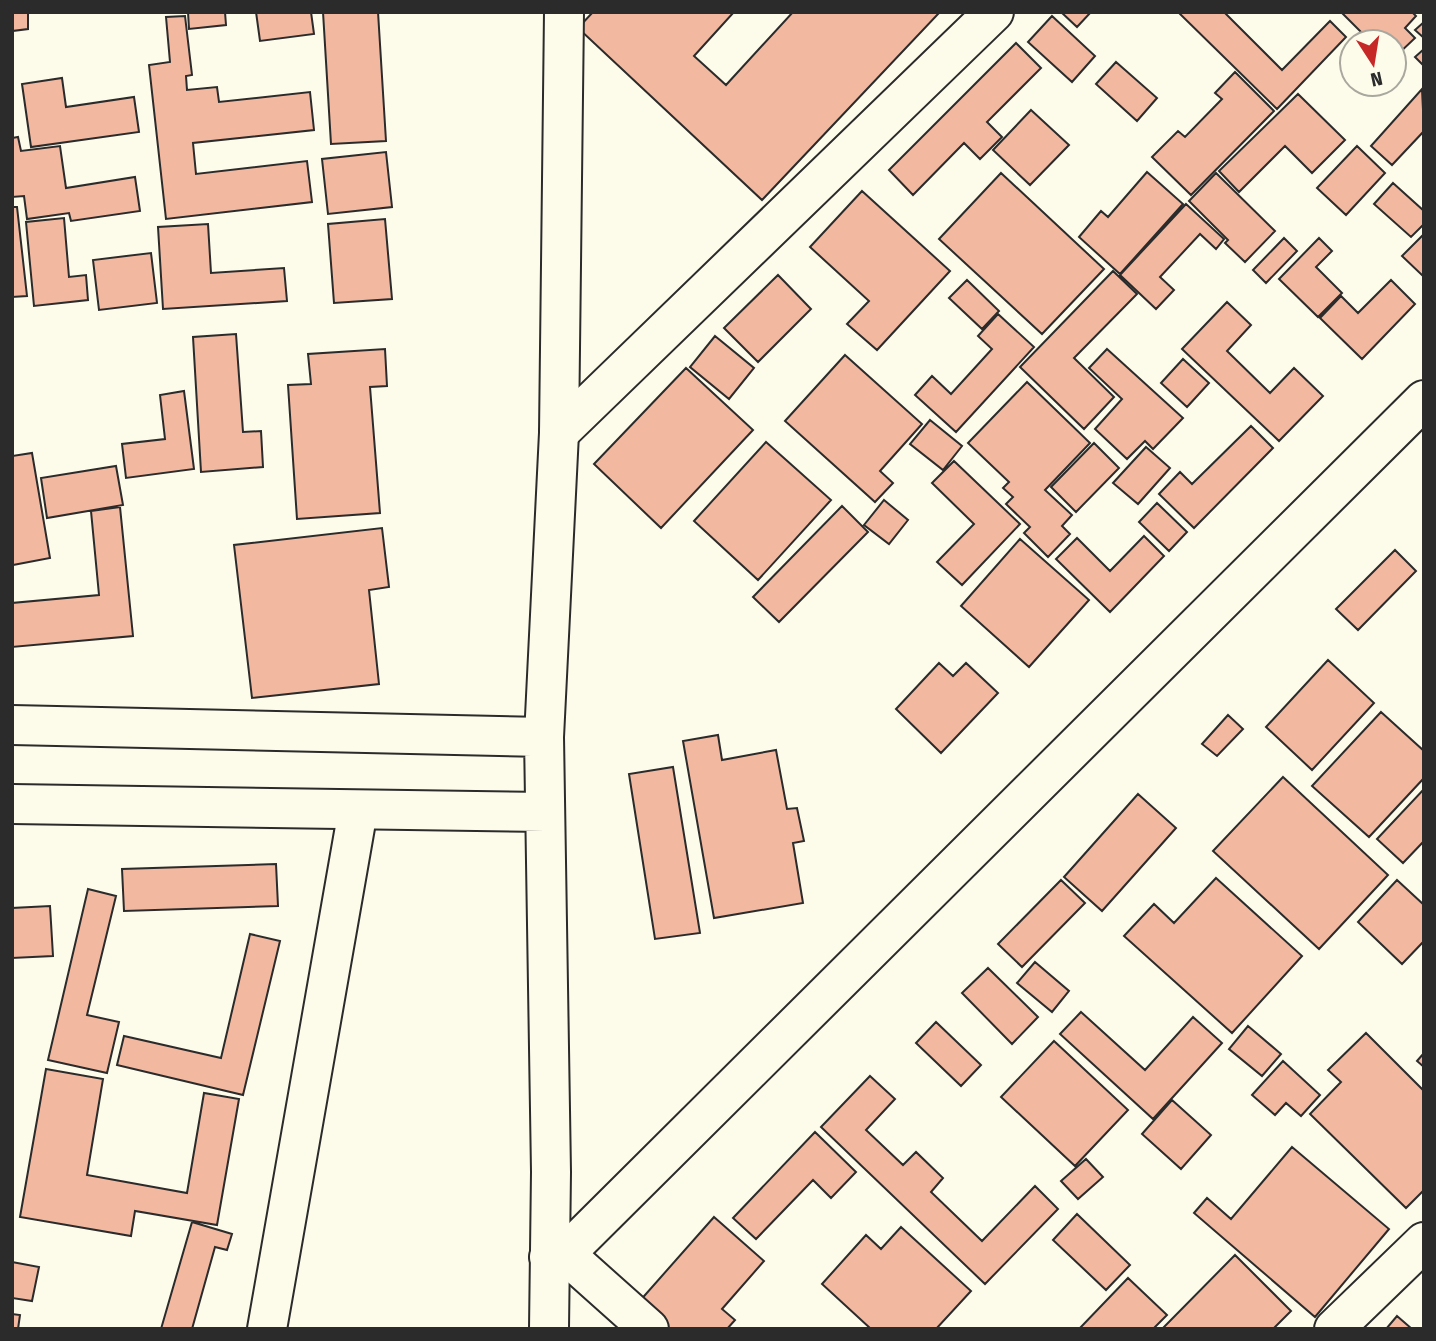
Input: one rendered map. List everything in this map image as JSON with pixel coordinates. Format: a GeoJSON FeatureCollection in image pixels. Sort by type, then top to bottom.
{"type":"FeatureCollection","features":[{"type":"Feature","properties":{"kind":"street"},"geometry":{"type":"LineString","coordinates":[[549,1329],[557,1256],[551,1172],[544,737],[559,433],[564,12]]}},
{"type":"Feature","properties":{"kind":"street"},"geometry":{"type":"LineString","coordinates":[[559,433],[977,18]]}},
{"type":"Feature","properties":{"kind":"street"},"geometry":{"type":"LineString","coordinates":[[557,1256],[1424,400]]}},
{"type":"Feature","properties":{"kind":"street"},"geometry":{"type":"LineString","coordinates":[[12,725],[544,737]]}},
{"type":"Feature","properties":{"kind":"street"},"geometry":{"type":"LineString","coordinates":[[12,804],[545,812]]}},
{"type":"Feature","properties":{"kind":"street"},"geometry":{"type":"LineString","coordinates":[[267,1329],[358,810]]}},
{"type":"Feature","properties":{"kind":"street"},"geometry":{"type":"LineString","coordinates":[[1334,1329],[1424,1242]]}},
{"type":"Feature","properties":{"kind":"street"},"geometry":{"type":"LineString","coordinates":[[557,1256],[649,1329]]}},
{"type":"Feature","properties":{"kind":"building"},"geometry":{"type":"Polygon","coordinates":[[[12,12],[28,12],[28,29],[12,31],[12,12]]]}},
{"type":"Feature","properties":{"kind":"building"},"geometry":{"type":"Polygon","coordinates":[[[188,12],[225,12],[226,25],[189,29],[188,12]]]}},
{"type":"Feature","properties":{"kind":"building"},"geometry":{"type":"Polygon","coordinates":[[[256,12],[311,12],[314,34],[260,41],[256,12]]]}},
{"type":"Feature","properties":{"kind":"building"},"geometry":{"type":"Polygon","coordinates":[[[323,12],[378,12],[386,141],[331,144],[323,12]]]}},
{"type":"Feature","properties":{"kind":"building"},"geometry":{"type":"Polygon","coordinates":[[[593,12],[734,12],[694,56],[726,85],[793,12],[939,13],[762,200],[578,28],[593,12]]]}},
{"type":"Feature","properties":{"kind":"building"},"geometry":{"type":"Polygon","coordinates":[[[1061,12],[1091,12],[1077,27],[1061,12]]]}},
{"type":"Feature","properties":{"kind":"building"},"geometry":{"type":"Polygon","coordinates":[[[1178,12],[1224,12],[1282,70],[1330,21],[1338,29],[1338,45],[1277,109],[1178,12]]]}},
{"type":"Feature","properties":{"kind":"building"},"geometry":{"type":"Polygon","coordinates":[[[1341,12],[1412,12],[1416,16],[1405,28],[1357,28],[1341,12]]]}},
{"type":"Feature","properties":{"kind":"building"},"geometry":{"type":"Polygon","coordinates":[[[185,16],[192,75],[186,76],[187,90],[217,87],[219,102],[310,92],[314,130],[193,143],[196,174],[307,161],[312,202],[166,219],[149,65],[170,62],[166,17],[185,16]]]}},
{"type":"Feature","properties":{"kind":"building"},"geometry":{"type":"Polygon","coordinates":[[[1052,16],[1095,56],[1072,82],[1028,42],[1052,16]]]}},
{"type":"Feature","properties":{"kind":"building"},"geometry":{"type":"Polygon","coordinates":[[[1424,22],[1424,38],[1415,30],[1424,22]]]}},
{"type":"Feature","properties":{"kind":"building"},"geometry":{"type":"Polygon","coordinates":[[[1408,31],[1415,38],[1408,45],[1408,31]]]}},
{"type":"Feature","properties":{"kind":"building"},"geometry":{"type":"Polygon","coordinates":[[[1016,43],[1041,68],[987,122],[1002,137],[980,159],[964,143],[913,195],[889,170],[1016,43]]]}},
{"type":"Feature","properties":{"kind":"building"},"geometry":{"type":"Polygon","coordinates":[[[1424,49],[1424,66],[1415,57],[1424,49]]]}},
{"type":"Feature","properties":{"kind":"building"},"geometry":{"type":"Polygon","coordinates":[[[1116,62],[1157,98],[1137,121],[1096,84],[1116,62]]]}},
{"type":"Feature","properties":{"kind":"building"},"geometry":{"type":"Polygon","coordinates":[[[1235,72],[1274,111],[1191,195],[1152,157],[1178,131],[1185,137],[1222,99],[1215,93],[1235,72]]]}},
{"type":"Feature","properties":{"kind":"building"},"geometry":{"type":"Polygon","coordinates":[[[62,78],[66,107],[134,97],[139,132],[31,147],[22,84],[62,78]]]}},
{"type":"Feature","properties":{"kind":"building"},"geometry":{"type":"Polygon","coordinates":[[[1422,89],[1424,131],[1392,165],[1371,146],[1422,89]]]}},
{"type":"Feature","properties":{"kind":"building"},"geometry":{"type":"Polygon","coordinates":[[[1298,94],[1345,140],[1312,173],[1285,146],[1239,192],[1219,171],[1298,94]]]}},
{"type":"Feature","properties":{"kind":"building"},"geometry":{"type":"Polygon","coordinates":[[[1031,110],[1069,145],[1030,185],[993,150],[1031,110]]]}},
{"type":"Feature","properties":{"kind":"building"},"geometry":{"type":"Polygon","coordinates":[[[18,137],[21,151],[60,146],[66,188],[135,177],[140,211],[71,221],[69,213],[27,219],[24,196],[12,197],[12,138],[18,137]]]}},
{"type":"Feature","properties":{"kind":"building"},"geometry":{"type":"Polygon","coordinates":[[[1357,146],[1385,173],[1346,215],[1317,188],[1357,146]]]}},
{"type":"Feature","properties":{"kind":"building"},"geometry":{"type":"Polygon","coordinates":[[[386,152],[392,207],[328,214],[322,159],[386,152]]]}},
{"type":"Feature","properties":{"kind":"building"},"geometry":{"type":"Polygon","coordinates":[[[1147,172],[1183,204],[1120,274],[1079,237],[1101,211],[1108,217],[1147,172]]]}},
{"type":"Feature","properties":{"kind":"building"},"geometry":{"type":"Polygon","coordinates":[[[1001,173],[1104,269],[1042,334],[939,239],[1001,173]]]}},
{"type":"Feature","properties":{"kind":"building"},"geometry":{"type":"Polygon","coordinates":[[[1216,173],[1275,231],[1245,262],[1225,243],[1228,240],[1189,201],[1216,173]]]}},
{"type":"Feature","properties":{"kind":"building"},"geometry":{"type":"Polygon","coordinates":[[[1393,183],[1424,211],[1424,224],[1411,237],[1374,204],[1393,183]]]}},
{"type":"Feature","properties":{"kind":"building"},"geometry":{"type":"Polygon","coordinates":[[[862,191],[950,271],[877,350],[847,324],[869,301],[810,247],[862,191]]]}},
{"type":"Feature","properties":{"kind":"building"},"geometry":{"type":"Polygon","coordinates":[[[1186,204],[1224,239],[1216,249],[1200,234],[1160,277],[1174,290],[1156,309],[1120,275],[1186,204]]]}},
{"type":"Feature","properties":{"kind":"building"},"geometry":{"type":"Polygon","coordinates":[[[12,207],[17,207],[27,296],[12,297],[12,207]]]}},
{"type":"Feature","properties":{"kind":"building"},"geometry":{"type":"Polygon","coordinates":[[[64,218],[69,277],[86,275],[88,300],[34,306],[26,222],[64,218]]]}},
{"type":"Feature","properties":{"kind":"building"},"geometry":{"type":"Polygon","coordinates":[[[385,219],[392,299],[334,303],[328,224],[385,219]]]}},
{"type":"Feature","properties":{"kind":"building"},"geometry":{"type":"Polygon","coordinates":[[[208,224],[211,273],[284,268],[287,301],[163,309],[158,227],[208,224]]]}},
{"type":"Feature","properties":{"kind":"building"},"geometry":{"type":"Polygon","coordinates":[[[1424,234],[1424,277],[1402,256],[1424,234]]]}},
{"type":"Feature","properties":{"kind":"building"},"geometry":{"type":"Polygon","coordinates":[[[1284,238],[1297,251],[1266,283],[1253,270],[1284,238]]]}},
{"type":"Feature","properties":{"kind":"building"},"geometry":{"type":"Polygon","coordinates":[[[1319,238],[1332,251],[1316,267],[1342,293],[1318,317],[1279,279],[1319,238]]]}},
{"type":"Feature","properties":{"kind":"building"},"geometry":{"type":"Polygon","coordinates":[[[151,253],[157,303],[99,310],[93,260],[151,253]]]}},
{"type":"Feature","properties":{"kind":"building"},"geometry":{"type":"Polygon","coordinates":[[[1113,271],[1137,294],[1074,358],[1114,397],[1084,429],[1020,367],[1113,271]]]}},
{"type":"Feature","properties":{"kind":"building"},"geometry":{"type":"Polygon","coordinates":[[[778,275],[811,309],[758,362],[724,328],[778,275]]]}},
{"type":"Feature","properties":{"kind":"building"},"geometry":{"type":"Polygon","coordinates":[[[967,280],[999,311],[982,329],[949,298],[967,280]]]}},
{"type":"Feature","properties":{"kind":"building"},"geometry":{"type":"Polygon","coordinates":[[[1391,280],[1415,304],[1362,359],[1320,318],[1341,296],[1358,313],[1391,280]]]}},
{"type":"Feature","properties":{"kind":"building"},"geometry":{"type":"Polygon","coordinates":[[[1227,302],[1251,325],[1227,351],[1270,393],[1294,368],[1323,396],[1279,441],[1182,349],[1227,302]]]}},
{"type":"Feature","properties":{"kind":"building"},"geometry":{"type":"Polygon","coordinates":[[[998,314],[1034,347],[956,432],[915,395],[932,376],[951,394],[992,349],[978,336],[998,314]]]}},
{"type":"Feature","properties":{"kind":"building"},"geometry":{"type":"Polygon","coordinates":[[[236,334],[243,432],[261,431],[263,467],[201,472],[193,337],[236,334]]]}},
{"type":"Feature","properties":{"kind":"building"},"geometry":{"type":"Polygon","coordinates":[[[715,336],[754,368],[729,399],[690,367],[715,336]]]}},
{"type":"Feature","properties":{"kind":"building"},"geometry":{"type":"Polygon","coordinates":[[[385,349],[387,386],[370,387],[380,513],[297,519],[288,385],[311,384],[308,354],[385,349]]]}},
{"type":"Feature","properties":{"kind":"building"},"geometry":{"type":"Polygon","coordinates":[[[1107,349],[1183,418],[1153,449],[1145,441],[1127,459],[1095,429],[1122,399],[1089,368],[1107,349]]]}},
{"type":"Feature","properties":{"kind":"building"},"geometry":{"type":"Polygon","coordinates":[[[845,355],[922,424],[880,471],[893,483],[875,502],[785,421],[845,355]]]}},
{"type":"Feature","properties":{"kind":"building"},"geometry":{"type":"Polygon","coordinates":[[[1183,359],[1209,383],[1187,407],[1161,383],[1183,359]]]}},
{"type":"Feature","properties":{"kind":"building"},"geometry":{"type":"Polygon","coordinates":[[[686,368],[753,430],[661,528],[594,464],[686,368]]]}},
{"type":"Feature","properties":{"kind":"building"},"geometry":{"type":"Polygon","coordinates":[[[1027,382],[1090,443],[1045,490],[1072,515],[1062,526],[1070,534],[1048,557],[1024,533],[1030,527],[1006,504],[1013,497],[1003,488],[1009,482],[968,443],[1027,382]]]}},
{"type":"Feature","properties":{"kind":"building"},"geometry":{"type":"Polygon","coordinates":[[[184,391],[194,469],[126,478],[122,444],[165,439],[160,395],[184,391]]]}},
{"type":"Feature","properties":{"kind":"building"},"geometry":{"type":"Polygon","coordinates":[[[930,420],[962,446],[943,470],[910,444],[930,420]]]}},
{"type":"Feature","properties":{"kind":"building"},"geometry":{"type":"Polygon","coordinates":[[[1251,426],[1273,448],[1194,528],[1159,494],[1180,472],[1192,484],[1251,426]]]}},
{"type":"Feature","properties":{"kind":"building"},"geometry":{"type":"Polygon","coordinates":[[[766,442],[831,500],[758,580],[694,521],[766,442]]]}},
{"type":"Feature","properties":{"kind":"building"},"geometry":{"type":"Polygon","coordinates":[[[1094,443],[1119,468],[1076,512],[1051,487],[1094,443]]]}},
{"type":"Feature","properties":{"kind":"building"},"geometry":{"type":"Polygon","coordinates":[[[1146,447],[1170,468],[1138,504],[1113,483],[1146,447]]]}},
{"type":"Feature","properties":{"kind":"building"},"geometry":{"type":"Polygon","coordinates":[[[32,453],[50,558],[13,565],[12,456],[32,453]]]}},
{"type":"Feature","properties":{"kind":"building"},"geometry":{"type":"Polygon","coordinates":[[[954,461],[1020,524],[962,585],[937,562],[974,524],[932,483],[954,461]]]}},
{"type":"Feature","properties":{"kind":"building"},"geometry":{"type":"Polygon","coordinates":[[[116,466],[123,505],[47,518],[41,478],[116,466]]]}},
{"type":"Feature","properties":{"kind":"building"},"geometry":{"type":"Polygon","coordinates":[[[884,500],[908,520],[889,544],[864,525],[884,500]]]}},
{"type":"Feature","properties":{"kind":"building"},"geometry":{"type":"Polygon","coordinates":[[[1157,503],[1187,532],[1169,551],[1139,522],[1157,503]]]}},
{"type":"Feature","properties":{"kind":"building"},"geometry":{"type":"Polygon","coordinates":[[[842,506],[868,532],[779,622],[753,597],[842,506]]]}},
{"type":"Feature","properties":{"kind":"building"},"geometry":{"type":"Polygon","coordinates":[[[120,507],[133,636],[12,647],[12,603],[99,595],[91,511],[120,507]]]}},
{"type":"Feature","properties":{"kind":"building"},"geometry":{"type":"Polygon","coordinates":[[[382,528],[389,587],[369,590],[379,684],[252,698],[234,545],[382,528]]]}},
{"type":"Feature","properties":{"kind":"building"},"geometry":{"type":"Polygon","coordinates":[[[1144,536],[1164,556],[1110,612],[1056,559],[1077,538],[1110,571],[1144,536]]]}},
{"type":"Feature","properties":{"kind":"building"},"geometry":{"type":"Polygon","coordinates":[[[1020,539],[1089,600],[1029,667],[961,606],[1020,539]]]}},
{"type":"Feature","properties":{"kind":"building"},"geometry":{"type":"Polygon","coordinates":[[[1395,550],[1416,571],[1358,630],[1336,609],[1395,550]]]}},
{"type":"Feature","properties":{"kind":"building"},"geometry":{"type":"Polygon","coordinates":[[[1328,660],[1374,703],[1312,770],[1266,727],[1328,660]]]}},
{"type":"Feature","properties":{"kind":"building"},"geometry":{"type":"Polygon","coordinates":[[[939,663],[953,676],[966,663],[998,693],[941,753],[896,709],[939,663]]]}},
{"type":"Feature","properties":{"kind":"building"},"geometry":{"type":"Polygon","coordinates":[[[1381,712],[1424,751],[1424,778],[1369,837],[1312,786],[1381,712]]]}},
{"type":"Feature","properties":{"kind":"building"},"geometry":{"type":"Polygon","coordinates":[[[1228,715],[1243,729],[1217,756],[1202,744],[1228,715]]]}},
{"type":"Feature","properties":{"kind":"building"},"geometry":{"type":"Polygon","coordinates":[[[718,735],[722,760],[776,750],[787,809],[797,808],[804,841],[793,843],[803,903],[714,918],[683,741],[718,735]]]}},
{"type":"Feature","properties":{"kind":"building"},"geometry":{"type":"Polygon","coordinates":[[[673,767],[700,933],[655,939],[629,774],[673,767]]]}},
{"type":"Feature","properties":{"kind":"building"},"geometry":{"type":"Polygon","coordinates":[[[1283,777],[1388,875],[1319,949],[1213,851],[1283,777]]]}},
{"type":"Feature","properties":{"kind":"building"},"geometry":{"type":"Polygon","coordinates":[[[1424,789],[1424,841],[1403,863],[1377,839],[1424,789]]]}},
{"type":"Feature","properties":{"kind":"building"},"geometry":{"type":"Polygon","coordinates":[[[1138,794],[1176,828],[1102,911],[1064,877],[1138,794]]]}},
{"type":"Feature","properties":{"kind":"building"},"geometry":{"type":"Polygon","coordinates":[[[276,864],[278,906],[124,911],[122,869],[276,864]]]}},
{"type":"Feature","properties":{"kind":"building"},"geometry":{"type":"Polygon","coordinates":[[[1216,878],[1302,956],[1232,1033],[1124,936],[1154,904],[1174,923],[1216,878]]]}},
{"type":"Feature","properties":{"kind":"building"},"geometry":{"type":"Polygon","coordinates":[[[1061,880],[1085,903],[1022,967],[998,944],[1061,880]]]}},
{"type":"Feature","properties":{"kind":"building"},"geometry":{"type":"Polygon","coordinates":[[[1397,880],[1424,905],[1424,941],[1402,964],[1358,922],[1397,880]]]}},
{"type":"Feature","properties":{"kind":"building"},"geometry":{"type":"Polygon","coordinates":[[[88,889],[116,896],[87,1015],[119,1022],[107,1073],[48,1060],[88,889]]]}},
{"type":"Feature","properties":{"kind":"building"},"geometry":{"type":"Polygon","coordinates":[[[50,906],[53,956],[12,958],[12,908],[50,906]]]}},
{"type":"Feature","properties":{"kind":"building"},"geometry":{"type":"Polygon","coordinates":[[[250,934],[280,941],[243,1095],[117,1065],[124,1036],[221,1058],[250,934]]]}},
{"type":"Feature","properties":{"kind":"building"},"geometry":{"type":"Polygon","coordinates":[[[1035,962],[1069,991],[1052,1012],[1017,983],[1035,962]]]}},
{"type":"Feature","properties":{"kind":"building"},"geometry":{"type":"Polygon","coordinates":[[[988,968],[1038,1017],[1012,1044],[962,993],[988,968]]]}},
{"type":"Feature","properties":{"kind":"building"},"geometry":{"type":"Polygon","coordinates":[[[1081,1012],[1145,1070],[1193,1017],[1222,1043],[1153,1119],[1060,1034],[1081,1012]]]}},
{"type":"Feature","properties":{"kind":"building"},"geometry":{"type":"Polygon","coordinates":[[[936,1022],[981,1065],[961,1086],[916,1043],[936,1022]]]}},
{"type":"Feature","properties":{"kind":"building"},"geometry":{"type":"Polygon","coordinates":[[[1248,1026],[1281,1054],[1262,1076],[1229,1049],[1248,1026]]]}},
{"type":"Feature","properties":{"kind":"building"},"geometry":{"type":"Polygon","coordinates":[[[1366,1033],[1424,1091],[1424,1190],[1406,1208],[1310,1114],[1341,1082],[1328,1070],[1366,1033]]]}},
{"type":"Feature","properties":{"kind":"building"},"geometry":{"type":"Polygon","coordinates":[[[1054,1041],[1128,1110],[1075,1166],[1001,1097],[1054,1041]]]}},
{"type":"Feature","properties":{"kind":"building"},"geometry":{"type":"Polygon","coordinates":[[[1424,1053],[1424,1067],[1417,1061],[1424,1053]]]}},
{"type":"Feature","properties":{"kind":"building"},"geometry":{"type":"Polygon","coordinates":[[[1283,1061],[1320,1095],[1301,1116],[1286,1103],[1275,1115],[1252,1095],[1283,1061]]]}},
{"type":"Feature","properties":{"kind":"building"},"geometry":{"type":"Polygon","coordinates":[[[46,1069],[103,1079],[87,1175],[187,1193],[204,1093],[239,1099],[217,1225],[135,1211],[131,1236],[20,1217],[46,1069]]]}},
{"type":"Feature","properties":{"kind":"building"},"geometry":{"type":"Polygon","coordinates":[[[870,1076],[895,1099],[866,1130],[903,1165],[916,1152],[943,1178],[931,1192],[982,1241],[1035,1186],[1058,1209],[985,1284],[821,1127],[870,1076]]]}},
{"type":"Feature","properties":{"kind":"building"},"geometry":{"type":"Polygon","coordinates":[[[1172,1100],[1211,1135],[1181,1169],[1142,1134],[1172,1100]]]}},
{"type":"Feature","properties":{"kind":"building"},"geometry":{"type":"Polygon","coordinates":[[[815,1132],[856,1172],[831,1198],[813,1180],[756,1239],[733,1218],[815,1132]]]}},
{"type":"Feature","properties":{"kind":"building"},"geometry":{"type":"Polygon","coordinates":[[[1292,1147],[1389,1229],[1315,1317],[1194,1213],[1207,1198],[1231,1219],[1292,1147]]]}},
{"type":"Feature","properties":{"kind":"building"},"geometry":{"type":"Polygon","coordinates":[[[1086,1159],[1103,1177],[1078,1199],[1061,1181],[1086,1159]]]}},
{"type":"Feature","properties":{"kind":"building"},"geometry":{"type":"Polygon","coordinates":[[[1077,1214],[1130,1265],[1106,1290],[1053,1240],[1077,1214]]]}},
{"type":"Feature","properties":{"kind":"building"},"geometry":{"type":"Polygon","coordinates":[[[714,1217],[764,1261],[722,1309],[735,1320],[727,1329],[667,1329],[638,1303],[714,1217]]]}},
{"type":"Feature","properties":{"kind":"building"},"geometry":{"type":"Polygon","coordinates":[[[192,1222],[232,1234],[227,1250],[215,1247],[192,1329],[161,1329],[192,1222]]]}},
{"type":"Feature","properties":{"kind":"building"},"geometry":{"type":"Polygon","coordinates":[[[901,1227],[971,1291],[936,1329],[871,1329],[822,1284],[866,1235],[881,1249],[901,1227]]]}},
{"type":"Feature","properties":{"kind":"building"},"geometry":{"type":"Polygon","coordinates":[[[1235,1255],[1291,1311],[1273,1329],[1162,1329],[1235,1255]]]}},
{"type":"Feature","properties":{"kind":"building"},"geometry":{"type":"Polygon","coordinates":[[[12,1262],[39,1267],[32,1301],[12,1298],[12,1262]]]}},
{"type":"Feature","properties":{"kind":"building"},"geometry":{"type":"Polygon","coordinates":[[[1128,1278],[1167,1315],[1153,1329],[1079,1329],[1128,1278]]]}},
{"type":"Feature","properties":{"kind":"building"},"geometry":{"type":"Polygon","coordinates":[[[12,1314],[20,1315],[18,1329],[12,1329],[12,1314]]]}},
{"type":"Feature","properties":{"kind":"building"},"geometry":{"type":"Polygon","coordinates":[[[1397,1316],[1412,1329],[1386,1329],[1397,1316]]]}}]}
